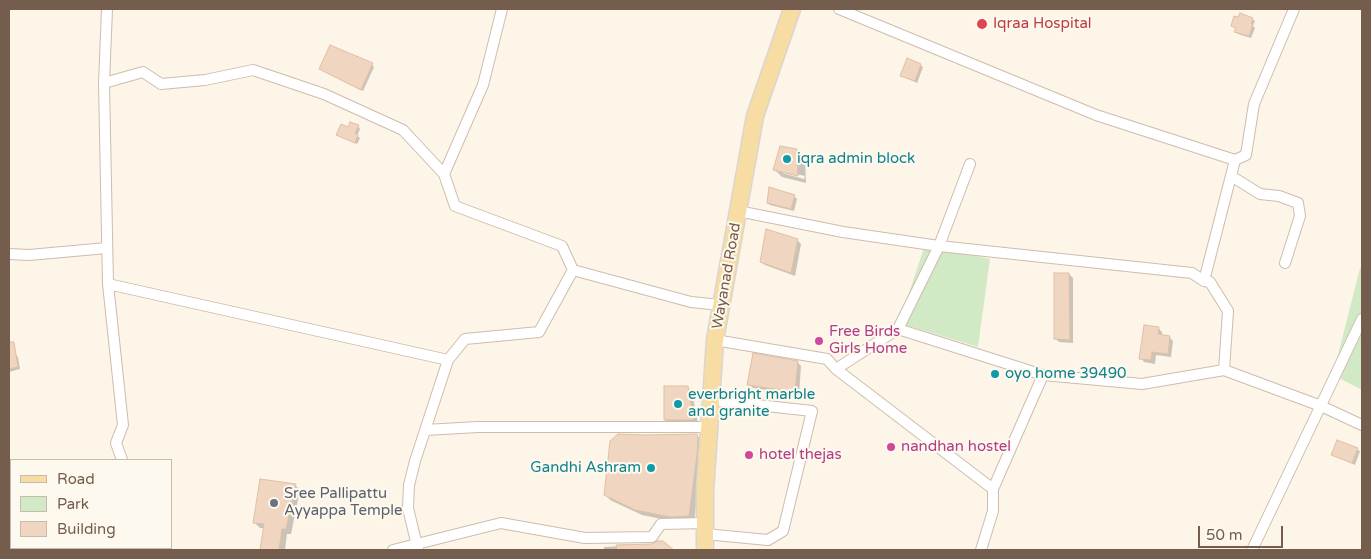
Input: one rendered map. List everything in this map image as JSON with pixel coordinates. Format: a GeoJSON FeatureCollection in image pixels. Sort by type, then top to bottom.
{"type":"FeatureCollection","features":[{"type":"Feature","properties":{"kind":"main road","name":"Wayanad Road"},"geometry":{"type":"LineString","coordinates":[[705,536],[705,491],[715,340],[755,116],[792,9]]}},
{"type":"Feature","properties":{"kind":"street"},"geometry":{"type":"LineString","coordinates":[[107,9],[104,83],[108,284],[123,425],[116,443],[122,459]]}},
{"type":"Feature","properties":{"kind":"street"},"geometry":{"type":"LineString","coordinates":[[444,174],[483,85],[502,9]]}},
{"type":"Feature","properties":{"kind":"street"},"geometry":{"type":"LineString","coordinates":[[839,9],[1096,115],[1235,160],[1246,155],[1254,104],[1294,9]]}},
{"type":"Feature","properties":{"kind":"street"},"geometry":{"type":"LineString","coordinates":[[104,83],[143,72],[161,84],[205,80],[254,70],[324,94],[403,130],[444,174],[454,206],[562,246],[572,270]]}},
{"type":"Feature","properties":{"kind":"street"},"geometry":{"type":"LineString","coordinates":[[1204,281],[1235,160]]}},
{"type":"Feature","properties":{"kind":"street"},"geometry":{"type":"LineString","coordinates":[[836,368],[898,329],[939,246],[970,164]]}},
{"type":"Feature","properties":{"kind":"street"},"geometry":{"type":"LineString","coordinates":[[1231,176],[1260,194],[1279,196],[1298,203],[1300,216],[1286,263]]}},
{"type":"Feature","properties":{"kind":"street"},"geometry":{"type":"LineString","coordinates":[[738,211],[842,232],[939,246],[1192,273],[1204,281],[1210,282],[1228,311],[1224,370]]}},
{"type":"Feature","properties":{"kind":"street"},"geometry":{"type":"LineString","coordinates":[[9,254],[29,255],[107,248]]}},
{"type":"Feature","properties":{"kind":"street"},"geometry":{"type":"LineString","coordinates":[[572,270],[691,302],[721,305]]}},
{"type":"Feature","properties":{"kind":"street"},"geometry":{"type":"LineString","coordinates":[[418,547],[408,508],[409,485],[448,360],[465,339],[539,332],[572,270]]}},
{"type":"Feature","properties":{"kind":"street"},"geometry":{"type":"LineString","coordinates":[[108,284],[448,360]]}},
{"type":"Feature","properties":{"kind":"street"},"geometry":{"type":"LineString","coordinates":[[1252,550],[1362,319]]}},
{"type":"Feature","properties":{"kind":"street"},"geometry":{"type":"LineString","coordinates":[[898,329],[1043,375],[1142,384],[1224,370],[1321,406],[1362,425]]}},
{"type":"Feature","properties":{"kind":"street"},"geometry":{"type":"LineString","coordinates":[[715,340],[827,359],[836,368],[993,489]]}},
{"type":"Feature","properties":{"kind":"street"},"geometry":{"type":"LineString","coordinates":[[981,550],[993,511],[993,489],[1043,375]]}},
{"type":"Feature","properties":{"kind":"street"},"geometry":{"type":"LineString","coordinates":[[393,550],[418,547],[501,523],[584,538],[652,537],[661,524],[705,536],[768,540],[783,530],[812,411],[712,400]]}},
{"type":"Feature","properties":{"kind":"street"},"geometry":{"type":"LineString","coordinates":[[425,430],[478,427],[710,427]]}},
{"type":"Feature","properties":{"kind":"green space"},"geometry":{"type":"Polygon","coordinates":[[[925,245],[990,259],[978,347],[899,323],[925,245]]]}},
{"type":"Feature","properties":{"kind":"green space"},"geometry":{"type":"Polygon","coordinates":[[[1360,268],[1362,269],[1362,390],[1333,375],[1360,268]]]}},
{"type":"Feature","properties":{"kind":"building"},"geometry":{"type":"Polygon","coordinates":[[[1240,13],[1253,18],[1249,36],[1234,32],[1236,28],[1231,26],[1234,16],[1238,17],[1240,13]]]}},
{"type":"Feature","properties":{"kind":"building"},"geometry":{"type":"Polygon","coordinates":[[[330,45],[373,63],[361,90],[319,69],[330,45]]]}},
{"type":"Feature","properties":{"kind":"building"},"geometry":{"type":"Polygon","coordinates":[[[907,58],[921,64],[915,81],[900,76],[907,58]]]}},
{"type":"Feature","properties":{"kind":"building"},"geometry":{"type":"Polygon","coordinates":[[[350,122],[359,125],[355,133],[358,135],[355,143],[336,135],[341,124],[348,127],[350,122]]]}},
{"type":"Feature","properties":{"kind":"building","name":"iqra admin block"},"geometry":{"type":"Polygon","coordinates":[[[780,146],[797,149],[798,176],[773,170],[780,146]]]}},
{"type":"Feature","properties":{"kind":"building"},"geometry":{"type":"Polygon","coordinates":[[[769,187],[795,195],[791,209],[767,203],[769,187]]]}},
{"type":"Feature","properties":{"kind":"building"},"geometry":{"type":"Polygon","coordinates":[[[766,229],[798,239],[791,273],[760,262],[766,229]]]}},
{"type":"Feature","properties":{"kind":"building"},"geometry":{"type":"Polygon","coordinates":[[[1054,273],[1069,273],[1070,340],[1054,339],[1054,273]]]}},
{"type":"Feature","properties":{"kind":"building"},"geometry":{"type":"Polygon","coordinates":[[[1144,325],[1159,327],[1158,334],[1170,336],[1168,354],[1152,352],[1151,360],[1139,359],[1144,325]]]}},
{"type":"Feature","properties":{"kind":"building"},"geometry":{"type":"Polygon","coordinates":[[[9,342],[14,342],[18,367],[9,369],[9,342]]]}},
{"type":"Feature","properties":{"kind":"building"},"geometry":{"type":"Polygon","coordinates":[[[753,353],[798,361],[795,392],[747,385],[753,353]]]}},
{"type":"Feature","properties":{"kind":"building","name":"everbright marble and granite"},"geometry":{"type":"Polygon","coordinates":[[[664,386],[688,386],[694,420],[664,420],[664,386]]]}},
{"type":"Feature","properties":{"kind":"building","name":"Gandhi Ashram"},"geometry":{"type":"Polygon","coordinates":[[[618,434],[697,434],[697,455],[689,516],[670,517],[635,510],[604,495],[610,441],[618,434]]]}},
{"type":"Feature","properties":{"kind":"building"},"geometry":{"type":"Polygon","coordinates":[[[1337,440],[1358,448],[1352,463],[1331,455],[1337,440]]]}},
{"type":"Feature","properties":{"kind":"building","name":"Sree Pallipattu Ayyappa Temple"},"geometry":{"type":"Polygon","coordinates":[[[260,479],[296,484],[286,529],[282,529],[279,550],[260,550],[264,524],[253,523],[260,479]]]}},
{"type":"Feature","properties":{"kind":"building"},"geometry":{"type":"Polygon","coordinates":[[[663,541],[674,550],[617,550],[616,545],[652,544],[663,541]]]}},
{"type":"Feature","properties":{"kind":"place","name":"Iqraa Hospital"},"geometry":{"type":"Point","coordinates":[982,24]}},
{"type":"Feature","properties":{"kind":"place","name":"iqra admin block"},"geometry":{"type":"Point","coordinates":[787,159]}},
{"type":"Feature","properties":{"kind":"place","name":"Free Birds Girls Home"},"geometry":{"type":"Point","coordinates":[819,341]}},
{"type":"Feature","properties":{"kind":"place","name":"oyo home 39490"},"geometry":{"type":"Point","coordinates":[995,374]}},
{"type":"Feature","properties":{"kind":"place","name":"everbright marble and granite"},"geometry":{"type":"Point","coordinates":[678,404]}},
{"type":"Feature","properties":{"kind":"place","name":"nandhan hostel"},"geometry":{"type":"Point","coordinates":[891,447]}},
{"type":"Feature","properties":{"kind":"place","name":"hotel thejas"},"geometry":{"type":"Point","coordinates":[749,455]}},
{"type":"Feature","properties":{"kind":"place","name":"Gandhi Ashram"},"geometry":{"type":"Point","coordinates":[651,468]}},
{"type":"Feature","properties":{"kind":"place","name":"Sree Pallipattu Ayyappa Temple"},"geometry":{"type":"Point","coordinates":[274,503]}}]}
